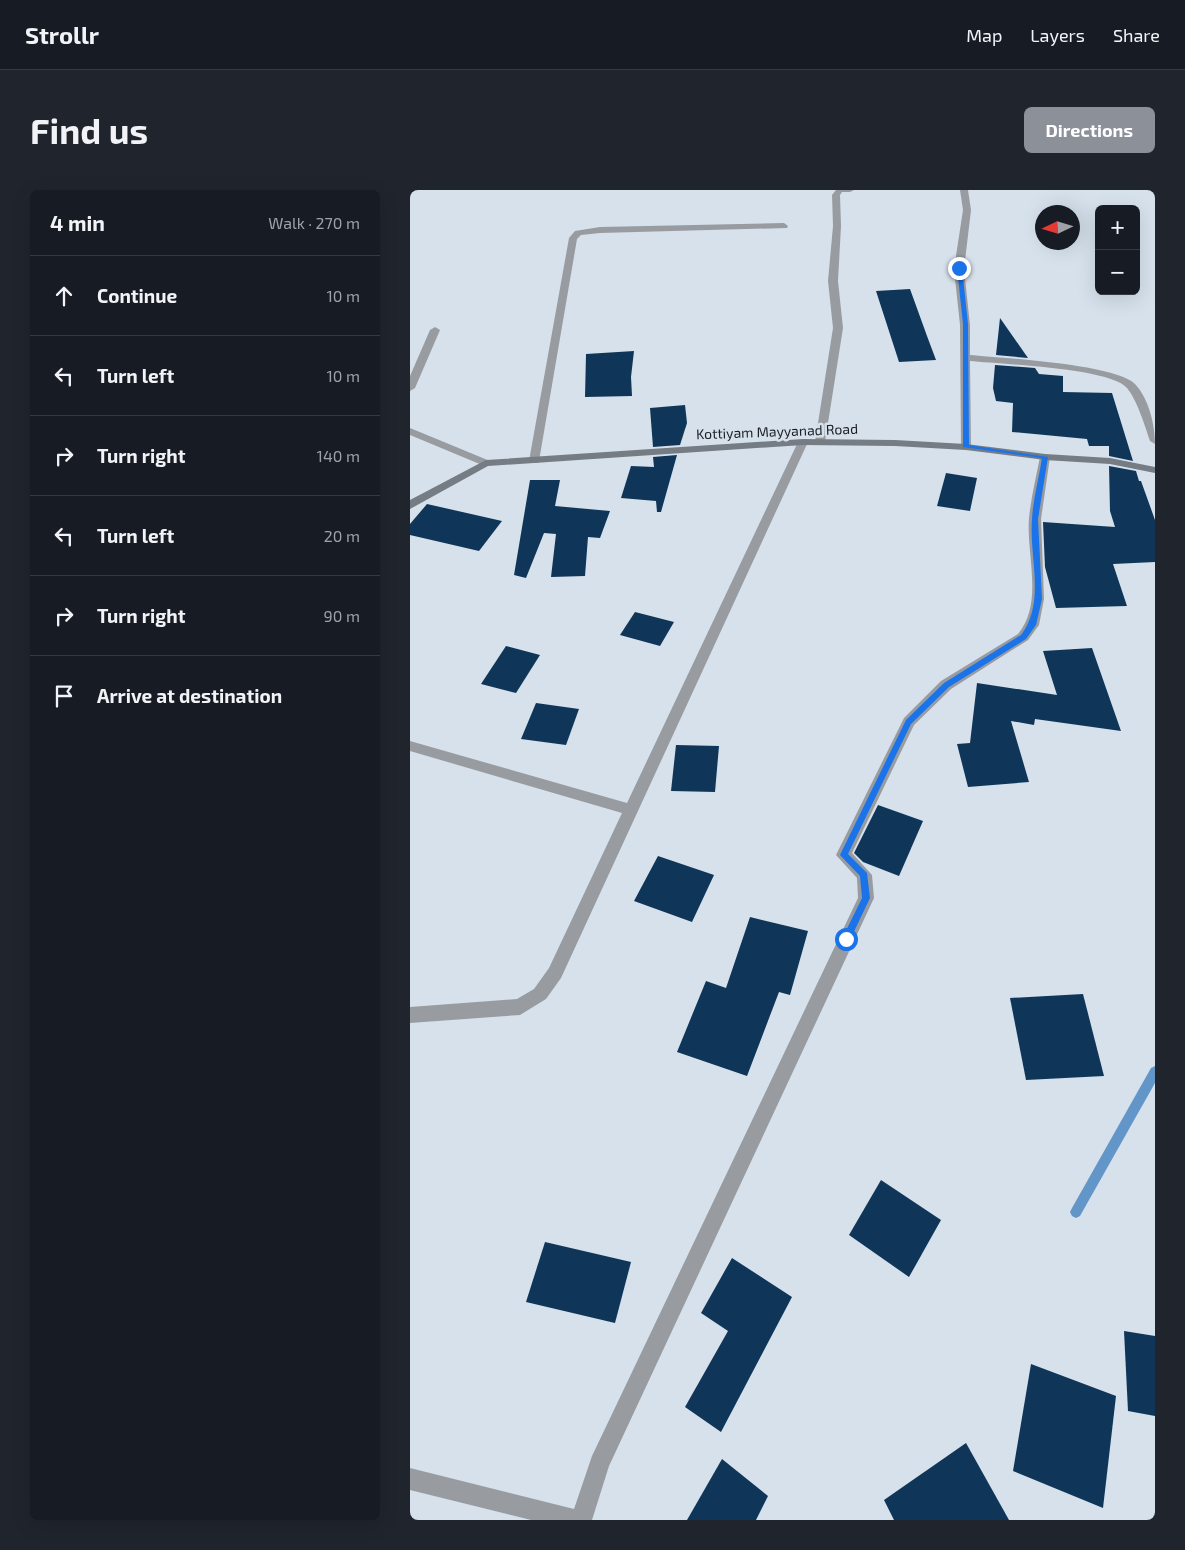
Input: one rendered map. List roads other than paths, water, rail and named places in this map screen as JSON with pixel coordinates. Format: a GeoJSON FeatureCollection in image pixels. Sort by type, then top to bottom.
{"type":"FeatureCollection","features":[{"type":"Feature","properties":{"kind":"street"},"geometry":{"type":"LineString","coordinates":[[820,442],[838,328],[833,281],[837,226],[836,195],[840,190],[850,190]]}},
{"type":"Feature","properties":{"kind":"street"},"geometry":{"type":"LineString","coordinates":[[964,190],[967,210],[959,268],[965,324],[966,447]]}},
{"type":"Feature","properties":{"kind":"street"},"geometry":{"type":"LineString","coordinates":[[534,461],[573,238],[578,233],[600,230],[784,226]]}},
{"type":"Feature","properties":{"kind":"street"},"geometry":{"type":"LineString","coordinates":[[410,388],[435,330]]}},
{"type":"Feature","properties":{"kind":"street"},"geometry":{"type":"LineString","coordinates":[[965,358],[1112,375],[1130,386],[1150,426],[1155,441]]}},
{"type":"Feature","properties":{"kind":"street"},"geometry":{"type":"LineString","coordinates":[[410,431],[486,463]]}},
{"type":"Feature","properties":{"kind":"street"},"geometry":{"type":"LineString","coordinates":[[410,1015],[520,1007],[540,994],[555,973],[803,442]]}},
{"type":"Feature","properties":{"kind":"street","name":"Kottiyam Mayyanad Road"},"geometry":{"type":"LineString","coordinates":[[410,505],[486,463],[803,442],[966,447],[1045,457],[1110,461],[1155,470]]}},
{"type":"Feature","properties":{"kind":"street"},"geometry":{"type":"LineString","coordinates":[[581,1520],[599,1463],[866,898],[864,875],[844,855],[909,722],[946,685],[1023,637],[1033,625],[1038,599],[1035,519],[1045,457]]}},
{"type":"Feature","properties":{"kind":"street"},"geometry":{"type":"LineString","coordinates":[[410,746],[632,810]]}},
{"type":"Feature","properties":{"kind":"street"},"geometry":{"type":"LineString","coordinates":[[410,1480],[574,1520]]}},
{"type":"Feature","properties":{"kind":"waterway"},"geometry":{"type":"LineString","coordinates":[[1076,1212],[1155,1072]]}}]}
